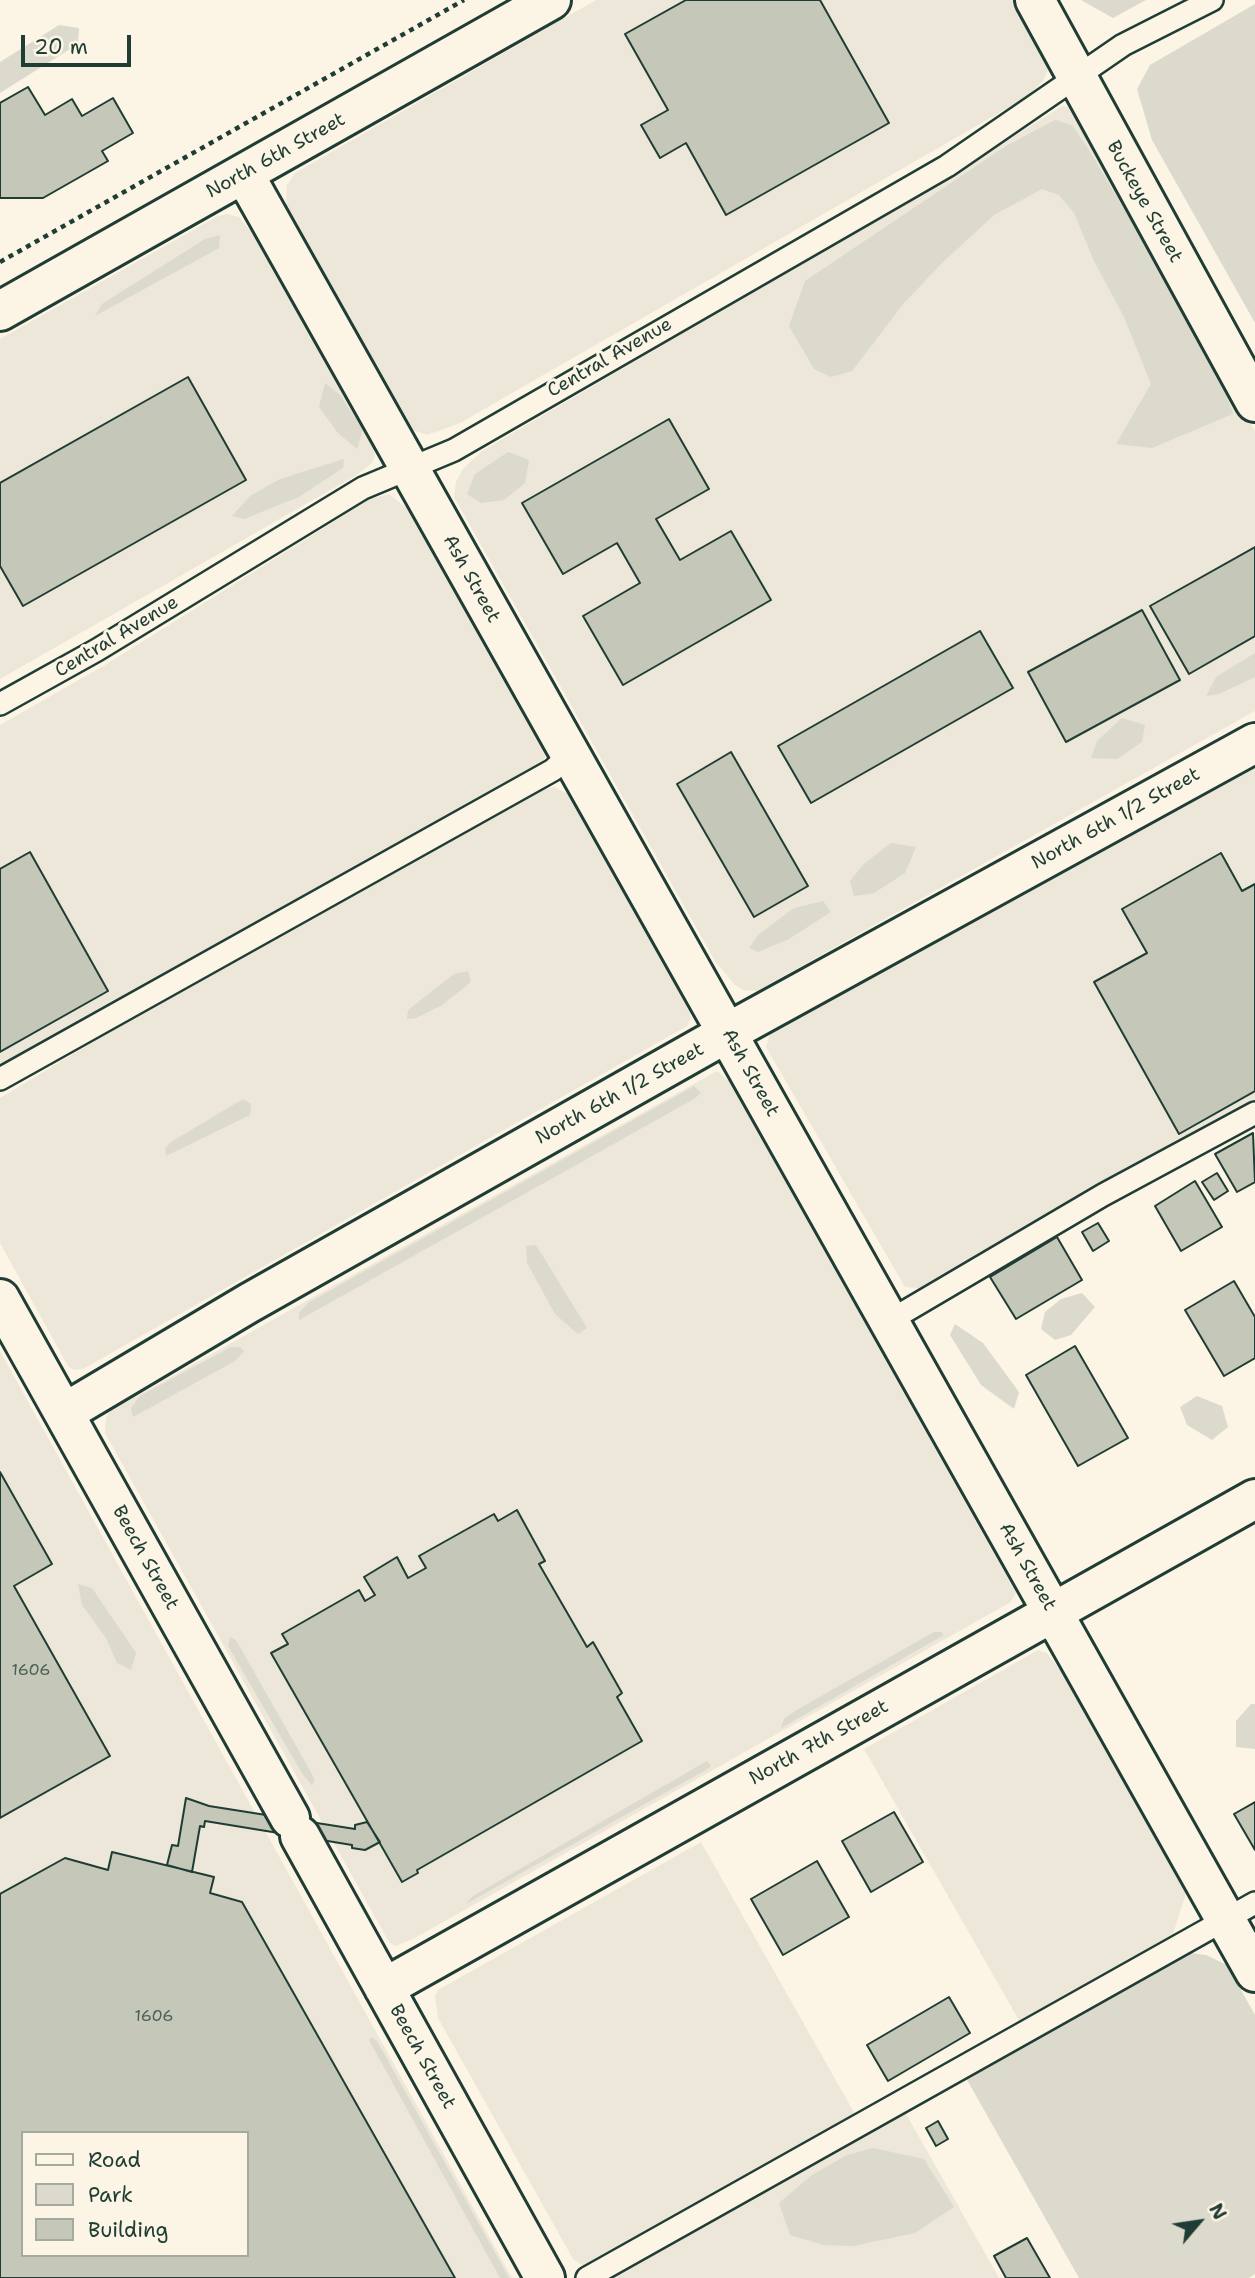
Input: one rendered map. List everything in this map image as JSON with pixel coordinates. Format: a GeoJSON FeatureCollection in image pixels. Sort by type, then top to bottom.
{"type":"FeatureCollection","features":[{"type":"Feature","properties":{"kind":"street","name":"North 6th Street"},"geometry":{"type":"LineString","coordinates":[[0,311],[551,0]]}},
{"type":"Feature","properties":{"kind":"street","name":"Buckeye Street"},"geometry":{"type":"LineString","coordinates":[[1035,0],[1255,402]]}},
{"type":"Feature","properties":{"kind":"street","name":"Ash Street"},"geometry":{"type":"LineString","coordinates":[[244,174],[1053,1613],[1240,1912],[1255,1972]]}},
{"type":"Feature","properties":{"kind":"street","name":"North 6th 1/2 Street"},"geometry":{"type":"LineString","coordinates":[[64,1413],[261,1296],[727,1033],[1255,743]]}},
{"type":"Feature","properties":{"kind":"street","name":"Beech Street"},"geometry":{"type":"LineString","coordinates":[[0,1299],[545,2278]]}},
{"type":"Feature","properties":{"kind":"street","name":"North 7th Street"},"geometry":{"type":"LineString","coordinates":[[384,1988],[1255,1499]]}},
{"type":"Feature","properties":{"kind":"lane","name":"Central Avenue"},"geometry":{"type":"LineString","coordinates":[[0,704],[97,650],[363,488],[454,450],[947,166],[1123,45],[1212,0]]}},
{"type":"Feature","properties":{"kind":"lane"},"geometry":{"type":"LineString","coordinates":[[0,1079],[553,770],[570,754]]}},
{"type":"Feature","properties":{"kind":"lane"},"geometry":{"type":"LineString","coordinates":[[889,1321],[1103,1195],[1255,1113]]}},
{"type":"Feature","properties":{"kind":"lane"},"geometry":{"type":"LineString","coordinates":[[587,2278],[1240,1912]]}},
{"type":"Feature","properties":{"kind":"path"},"geometry":{"type":"LineString","coordinates":[[0,261],[464,0]]}},
{"type":"Feature","properties":{"kind":"shaded area"},"geometry":{"type":"Polygon","coordinates":[[[596,0],[1018,0],[1048,55],[1049,68],[1043,81],[1025,98],[460,423],[427,435],[413,430],[286,206],[287,185],[295,173],[596,0]]]}},
{"type":"Feature","properties":{"kind":"shaded area"},"geometry":{"type":"Polygon","coordinates":[[[1062,106],[1074,108],[1081,117],[1255,432],[1255,711],[757,991],[743,990],[735,985],[715,961],[454,497],[456,482],[463,469],[482,451],[955,174],[1062,106]]]}},
{"type":"Feature","properties":{"kind":"shaded area"},"geometry":{"type":"Polygon","coordinates":[[[227,214],[239,217],[259,241],[373,443],[375,457],[371,464],[355,476],[0,679],[0,339],[218,216],[227,214]]]}},
{"type":"Feature","properties":{"kind":"shaded area"},"geometry":{"type":"Polygon","coordinates":[[[389,494],[411,511],[542,743],[545,757],[540,766],[0,1070],[0,725],[105,665],[370,499],[389,494]]]}},
{"type":"Feature","properties":{"kind":"shaded area"},"geometry":{"type":"Polygon","coordinates":[[[1255,759],[1255,1099],[923,1289],[905,1287],[766,1047],[770,1033],[778,1024],[1255,759]]]}},
{"type":"Feature","properties":{"kind":"shaded area"},"geometry":{"type":"Polygon","coordinates":[[[554,787],[568,794],[689,1010],[691,1018],[687,1026],[83,1369],[74,1370],[68,1366],[0,1243],[0,1098],[191,983],[533,791],[554,787]]]}},
{"type":"Feature","properties":{"kind":"shaded area"},"geometry":{"type":"Polygon","coordinates":[[[717,1071],[729,1081],[1016,1593],[1011,1602],[413,1939],[395,1946],[389,1942],[105,1433],[106,1418],[110,1411],[717,1071]]]}},
{"type":"Feature","properties":{"kind":"shaded area"},"geometry":{"type":"Polygon","coordinates":[[[0,1351],[512,2278],[0,2278],[0,1351]]]}},
{"type":"Feature","properties":{"kind":"shaded area"},"geometry":{"type":"Polygon","coordinates":[[[1038,1650],[1047,1653],[1065,1677],[1186,1894],[1173,1934],[1020,2022],[864,1749],[1038,1650]]]}},
{"type":"Feature","properties":{"kind":"shaded area"},"geometry":{"type":"Polygon","coordinates":[[[701,1842],[856,2116],[590,2267],[582,2265],[573,2259],[438,2018],[435,1996],[438,1990],[701,1842]]]}},
{"type":"Feature","properties":{"kind":"shaded area"},"geometry":{"type":"Polygon","coordinates":[[[905,2112],[999,2278],[605,2278],[905,2112]]]}},
{"type":"Feature","properties":{"kind":"green space"},"geometry":{"type":"Polygon","coordinates":[[[1081,0],[1146,0],[1113,18],[1081,0]]]}},
{"type":"Feature","properties":{"kind":"green space"},"geometry":{"type":"Polygon","coordinates":[[[1255,4],[1255,323],[1152,140],[1137,89],[1150,65],[1255,4]]]}},
{"type":"Feature","properties":{"kind":"green space"},"geometry":{"type":"Polygon","coordinates":[[[59,25],[79,28],[78,44],[0,93],[0,62],[59,25]]]}},
{"type":"Feature","properties":{"kind":"green space"},"geometry":{"type":"Polygon","coordinates":[[[1055,120],[1072,125],[1089,150],[1158,266],[1227,396],[1233,414],[1152,448],[1116,444],[1151,384],[1124,317],[1094,261],[1074,213],[1059,195],[1042,189],[994,215],[944,261],[904,303],[852,371],[831,377],[814,369],[789,326],[805,281],[1006,146],[1055,120]]]}},
{"type":"Feature","properties":{"kind":"green space"},"geometry":{"type":"Polygon","coordinates":[[[220,235],[219,248],[95,316],[102,304],[205,239],[220,235]]]}},
{"type":"Feature","properties":{"kind":"green space"},"geometry":{"type":"Polygon","coordinates":[[[325,383],[339,394],[363,429],[357,449],[338,433],[319,407],[325,383]]]}},
{"type":"Feature","properties":{"kind":"green space"},"geometry":{"type":"Polygon","coordinates":[[[508,452],[529,460],[525,483],[504,500],[481,503],[467,494],[475,474],[508,452]]]}},
{"type":"Feature","properties":{"kind":"green space"},"geometry":{"type":"Polygon","coordinates":[[[344,459],[343,468],[299,497],[244,519],[232,516],[250,496],[280,479],[344,459]]]}},
{"type":"Feature","properties":{"kind":"green space"},"geometry":{"type":"Polygon","coordinates":[[[1255,653],[1255,677],[1219,694],[1206,696],[1216,677],[1255,653]]]}},
{"type":"Feature","properties":{"kind":"green space"},"geometry":{"type":"Polygon","coordinates":[[[1122,718],[1145,725],[1142,742],[1117,759],[1091,758],[1097,741],[1122,718]]]}},
{"type":"Feature","properties":{"kind":"green space"},"geometry":{"type":"Polygon","coordinates":[[[891,843],[916,847],[905,873],[874,893],[854,896],[850,881],[864,864],[891,843]]]}},
{"type":"Feature","properties":{"kind":"green space"},"geometry":{"type":"Polygon","coordinates":[[[823,901],[831,912],[789,939],[758,952],[749,948],[758,935],[794,908],[823,901]]]}},
{"type":"Feature","properties":{"kind":"green space"},"geometry":{"type":"Polygon","coordinates":[[[468,971],[471,982],[442,1005],[416,1018],[407,1019],[408,1010],[454,974],[468,971]]]}},
{"type":"Feature","properties":{"kind":"green space"},"geometry":{"type":"Polygon","coordinates":[[[694,1086],[701,1093],[694,1099],[299,1320],[299,1313],[308,1303],[694,1086]]]}},
{"type":"Feature","properties":{"kind":"green space"},"geometry":{"type":"Polygon","coordinates":[[[243,1099],[251,1104],[250,1115],[166,1156],[165,1148],[171,1142],[243,1099]]]}},
{"type":"Feature","properties":{"kind":"green space"},"geometry":{"type":"Polygon","coordinates":[[[536,1245],[587,1328],[578,1334],[555,1314],[527,1263],[526,1246],[536,1245]]]}},
{"type":"Feature","properties":{"kind":"green space"},"geometry":{"type":"Polygon","coordinates":[[[1082,1293],[1095,1307],[1071,1335],[1055,1340],[1041,1329],[1045,1312],[1061,1299],[1082,1293]]]}},
{"type":"Feature","properties":{"kind":"green space"},"geometry":{"type":"Polygon","coordinates":[[[955,1324],[983,1343],[1019,1392],[1014,1409],[981,1385],[950,1335],[955,1324]]]}},
{"type":"Feature","properties":{"kind":"green space"},"geometry":{"type":"Polygon","coordinates":[[[231,1347],[240,1347],[244,1351],[235,1361],[133,1417],[131,1408],[140,1396],[231,1347]]]}},
{"type":"Feature","properties":{"kind":"green space"},"geometry":{"type":"Polygon","coordinates":[[[1197,1396],[1222,1406],[1228,1427],[1212,1440],[1187,1425],[1180,1407],[1197,1396]]]}},
{"type":"Feature","properties":{"kind":"green space"},"geometry":{"type":"Polygon","coordinates":[[[78,1584],[92,1588],[136,1653],[131,1670],[117,1663],[106,1638],[82,1605],[78,1584]]]}},
{"type":"Feature","properties":{"kind":"green space"},"geometry":{"type":"Polygon","coordinates":[[[934,1632],[944,1635],[781,1728],[784,1719],[795,1711],[934,1632]]]}},
{"type":"Feature","properties":{"kind":"green space"},"geometry":{"type":"Polygon","coordinates":[[[230,1637],[236,1640],[304,1760],[315,1780],[312,1785],[303,1775],[228,1646],[230,1637]]]}},
{"type":"Feature","properties":{"kind":"green space"},"geometry":{"type":"Polygon","coordinates":[[[1251,1704],[1255,1704],[1255,1749],[1236,1747],[1236,1721],[1251,1704]]]}},
{"type":"Feature","properties":{"kind":"green space"},"geometry":{"type":"Polygon","coordinates":[[[707,1761],[711,1766],[704,1771],[466,1904],[473,1896],[707,1761]]]}},
{"type":"Feature","properties":{"kind":"green space"},"geometry":{"type":"Polygon","coordinates":[[[1191,1953],[1206,1955],[1227,1965],[1255,2015],[1255,2274],[1249,2278],[1079,2278],[966,2078],[1191,1953]]]}},
{"type":"Feature","properties":{"kind":"green space"},"geometry":{"type":"Polygon","coordinates":[[[371,2037],[377,2041],[509,2278],[500,2278],[369,2040],[371,2037]]]}},
{"type":"Feature","properties":{"kind":"green space"},"geometry":{"type":"Polygon","coordinates":[[[873,2148],[924,2159],[954,2207],[915,2233],[853,2246],[824,2245],[790,2235],[779,2203],[812,2175],[847,2155],[873,2148]]]}},
{"type":"Feature","properties":{"kind":"building"},"geometry":{"type":"Polygon","coordinates":[[[686,0],[820,0],[889,123],[726,215],[686,143],[660,158],[641,125],[668,110],[625,34],[686,0]]]}},
{"type":"Feature","properties":{"kind":"building"},"geometry":{"type":"Polygon","coordinates":[[[28,87],[45,115],[72,99],[82,116],[113,98],[133,133],[102,151],[108,161],[43,198],[0,198],[0,103],[28,87]]]}},
{"type":"Feature","properties":{"kind":"building"},"geometry":{"type":"Polygon","coordinates":[[[188,377],[246,480],[23,606],[0,566],[0,483],[188,377]]]}},
{"type":"Feature","properties":{"kind":"building"},"geometry":{"type":"Polygon","coordinates":[[[669,419],[709,489],[656,519],[680,560],[731,531],[771,600],[623,685],[583,616],[640,583],[617,543],[563,574],[522,503],[669,419]]]}},
{"type":"Feature","properties":{"kind":"building"},"geometry":{"type":"Polygon","coordinates":[[[1255,547],[1255,636],[1189,674],[1150,606],[1255,547]]]}},
{"type":"Feature","properties":{"kind":"building"},"geometry":{"type":"Polygon","coordinates":[[[1142,610],[1180,680],[1066,742],[1028,672],[1142,610]]]}},
{"type":"Feature","properties":{"kind":"building"},"geometry":{"type":"Polygon","coordinates":[[[980,631],[1013,688],[811,803],[778,746],[980,631]]]}},
{"type":"Feature","properties":{"kind":"building"},"geometry":{"type":"Polygon","coordinates":[[[731,752],[808,886],[754,917],[677,784],[731,752]]]}},
{"type":"Feature","properties":{"kind":"building"},"geometry":{"type":"Polygon","coordinates":[[[30,852],[108,991],[0,1052],[0,869],[30,852]]]}},
{"type":"Feature","properties":{"kind":"building"},"geometry":{"type":"Polygon","coordinates":[[[1221,853],[1242,891],[1255,884],[1255,1091],[1179,1134],[1094,982],[1147,953],[1122,909],[1221,853]]]}},
{"type":"Feature","properties":{"kind":"building"},"geometry":{"type":"Polygon","coordinates":[[[1253,1133],[1255,1182],[1237,1192],[1215,1154],[1253,1133]]]}},
{"type":"Feature","properties":{"kind":"building"},"geometry":{"type":"Polygon","coordinates":[[[1217,1173],[1228,1191],[1214,1200],[1202,1182],[1217,1173]]]}},
{"type":"Feature","properties":{"kind":"building"},"geometry":{"type":"Polygon","coordinates":[[[1195,1181],[1222,1227],[1181,1251],[1155,1206],[1195,1181]]]}},
{"type":"Feature","properties":{"kind":"building"},"geometry":{"type":"Polygon","coordinates":[[[1098,1223],[1109,1241],[1093,1251],[1082,1232],[1098,1223]]]}},
{"type":"Feature","properties":{"kind":"building"},"geometry":{"type":"Polygon","coordinates":[[[1057,1237],[1082,1280],[1016,1319],[990,1277],[1057,1237]]]}},
{"type":"Feature","properties":{"kind":"building"},"geometry":{"type":"Polygon","coordinates":[[[1234,1281],[1255,1317],[1255,1358],[1224,1376],[1185,1310],[1234,1281]]]}},
{"type":"Feature","properties":{"kind":"building"},"geometry":{"type":"Polygon","coordinates":[[[1075,1346],[1128,1438],[1078,1466],[1026,1375],[1075,1346]]]}},
{"type":"Feature","properties":{"kind":"building"},"geometry":{"type":"Polygon","coordinates":[[[0,1472],[52,1564],[14,1586],[110,1756],[0,1818],[0,1472]]]}},
{"type":"Feature","properties":{"kind":"building"},"geometry":{"type":"Polygon","coordinates":[[[517,1510],[545,1561],[539,1564],[587,1647],[593,1642],[622,1693],[617,1697],[642,1741],[417,1870],[418,1873],[402,1882],[271,1653],[288,1644],[282,1634],[359,1590],[365,1601],[375,1595],[364,1577],[397,1557],[408,1578],[426,1568],[419,1556],[494,1514],[498,1521],[517,1510]]]}},
{"type":"Feature","properties":{"kind":"building"},"geometry":{"type":"Polygon","coordinates":[[[186,1798],[209,1806],[355,1829],[355,1825],[367,1822],[380,1842],[365,1850],[352,1848],[352,1845],[205,1821],[204,1827],[200,1826],[192,1872],[167,1865],[172,1845],[178,1846],[186,1798]]]}},
{"type":"Feature","properties":{"kind":"building"},"geometry":{"type":"Polygon","coordinates":[[[1255,1802],[1255,1850],[1234,1814],[1255,1802]]]}},
{"type":"Feature","properties":{"kind":"building"},"geometry":{"type":"Polygon","coordinates":[[[894,1812],[923,1862],[871,1892],[842,1841],[894,1812]]]}},
{"type":"Feature","properties":{"kind":"building"},"geometry":{"type":"Polygon","coordinates":[[[112,1852],[214,1877],[210,1893],[242,1902],[455,2278],[0,2278],[0,1894],[65,1858],[108,1870],[112,1852]]]}},
{"type":"Feature","properties":{"kind":"building"},"geometry":{"type":"Polygon","coordinates":[[[817,1861],[849,1917],[783,1955],[751,1899],[817,1861]]]}},
{"type":"Feature","properties":{"kind":"building"},"geometry":{"type":"Polygon","coordinates":[[[949,1997],[970,2033],[888,2081],[867,2045],[949,1997]]]}},
{"type":"Feature","properties":{"kind":"building"},"geometry":{"type":"Polygon","coordinates":[[[938,2121],[948,2139],[936,2146],[926,2128],[938,2121]]]}},
{"type":"Feature","properties":{"kind":"building"},"geometry":{"type":"Polygon","coordinates":[[[1027,2238],[1050,2278],[1006,2278],[994,2256],[1027,2238]]]}}]}
